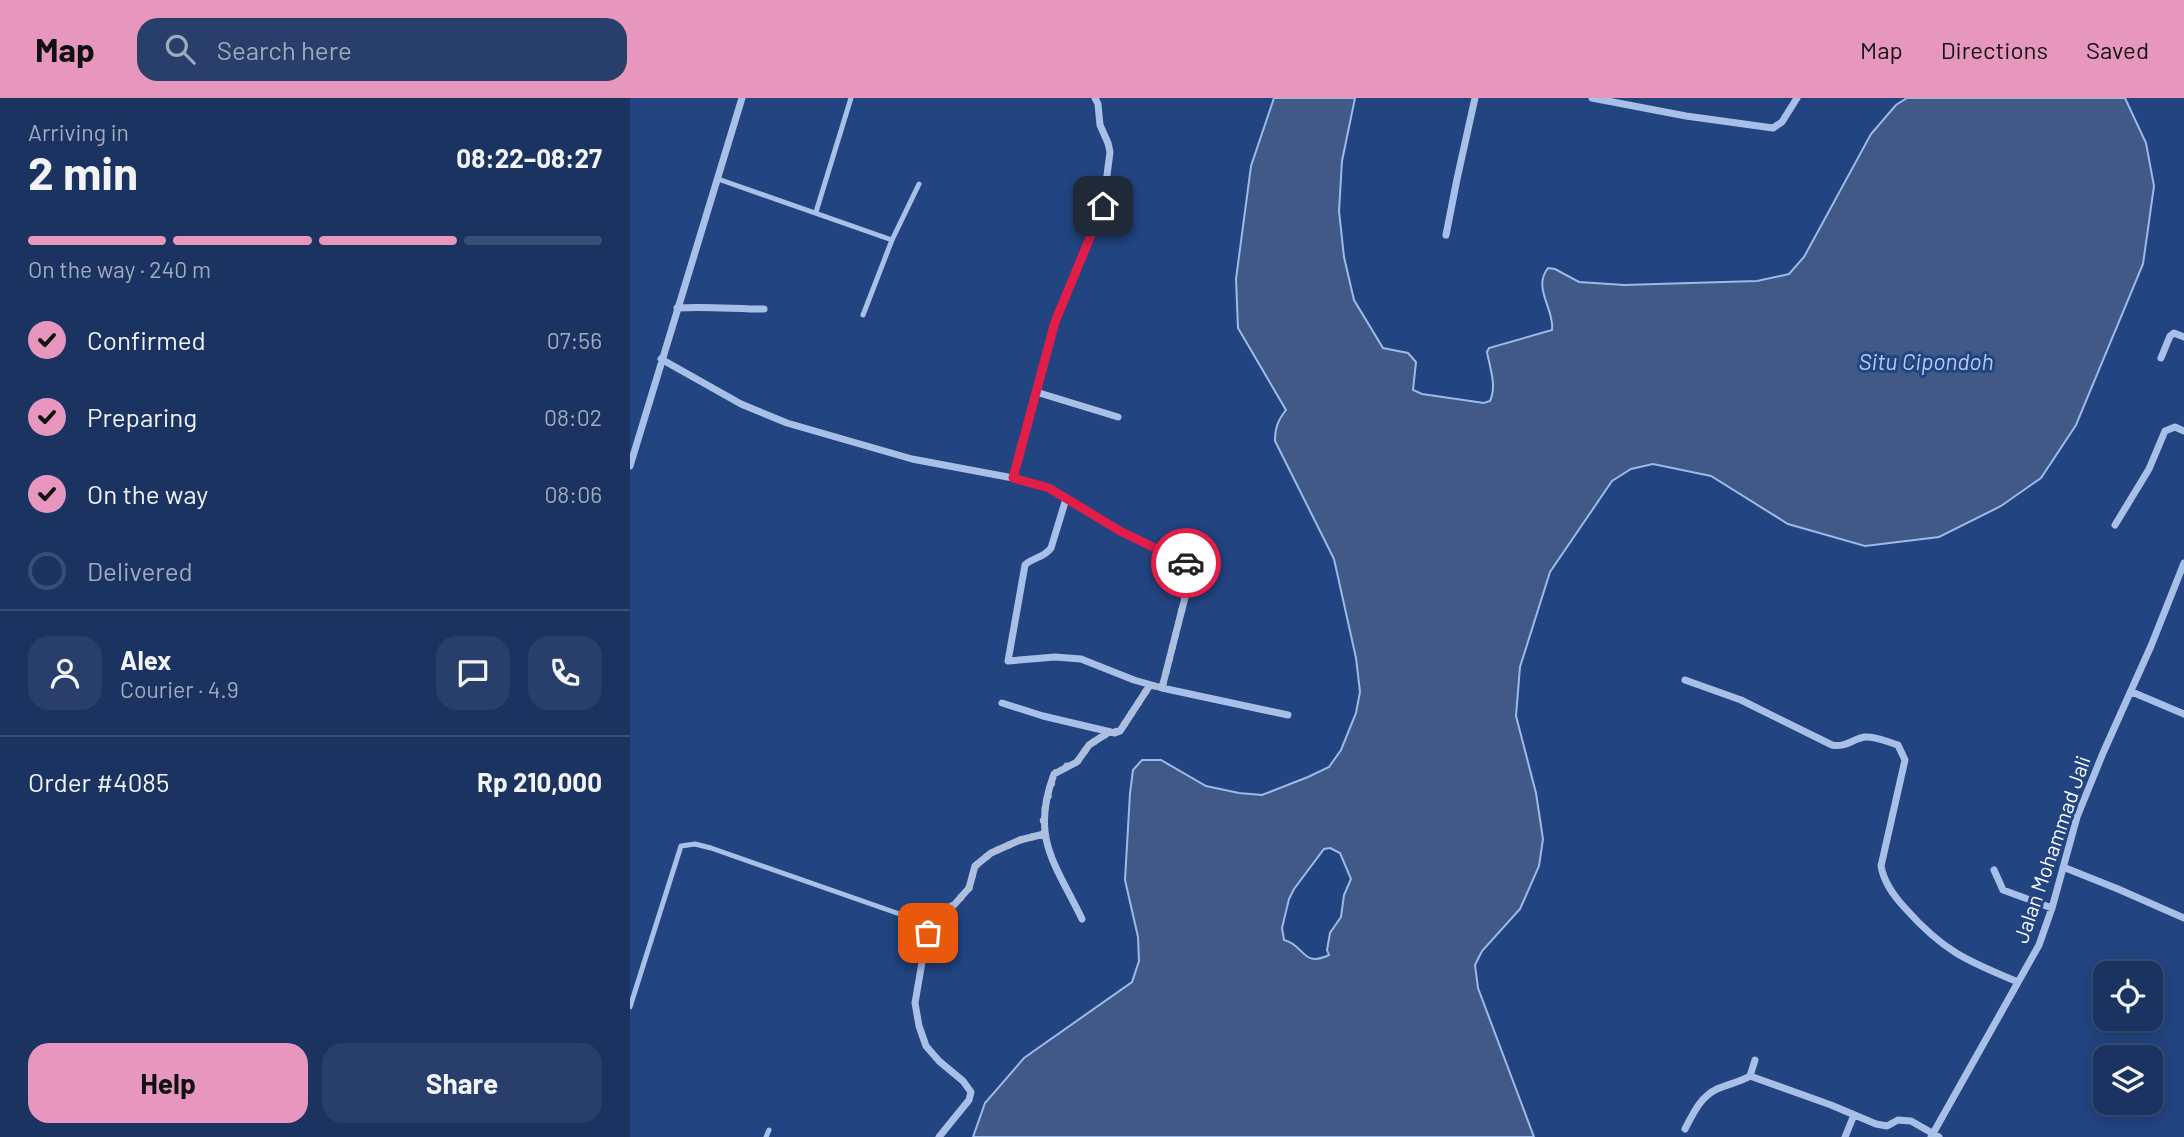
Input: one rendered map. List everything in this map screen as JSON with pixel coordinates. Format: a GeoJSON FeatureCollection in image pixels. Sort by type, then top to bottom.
{"type":"FeatureCollection","features":[{"type":"Feature","properties":{"kind":"street"},"geometry":{"type":"LineString","coordinates":[[630,466],[741,98]]}},
{"type":"Feature","properties":{"kind":"street"},"geometry":{"type":"LineString","coordinates":[[1013,478],[1055,322],[1100,216],[1105,196],[1110,152],[1100,125],[1095,98]]}},
{"type":"Feature","properties":{"kind":"street"},"geometry":{"type":"LineString","coordinates":[[1446,235],[1475,98]]}},
{"type":"Feature","properties":{"kind":"street"},"geometry":{"type":"LineString","coordinates":[[1592,98],[1686,116],[1773,128],[1782,122],[1797,98]]}},
{"type":"Feature","properties":{"kind":"street"},"geometry":{"type":"LineString","coordinates":[[677,309],[702,306],[720,309],[764,309]]}},
{"type":"Feature","properties":{"kind":"street"},"geometry":{"type":"LineString","coordinates":[[2161,358],[2170,336],[2174,334],[2184,337]]}},
{"type":"Feature","properties":{"kind":"street"},"geometry":{"type":"LineString","coordinates":[[661,359],[741,404],[787,424],[912,459],[1013,478],[1049,488],[1120,531],[1193,566],[1162,688]]}},
{"type":"Feature","properties":{"kind":"street"},"geometry":{"type":"LineString","coordinates":[[1036,393],[1118,417]]}},
{"type":"Feature","properties":{"kind":"street"},"geometry":{"type":"LineString","coordinates":[[2115,525],[2150,469],[2165,431],[2175,428],[2184,431]]}},
{"type":"Feature","properties":{"kind":"street"},"geometry":{"type":"LineString","coordinates":[[1066,499],[1051,548],[1046,555],[1031,559],[1025,565],[1008,661],[1055,657],[1081,659],[1150,685],[1288,715]]}},
{"type":"Feature","properties":{"kind":"street","name":"Jalan Mohammad Jali"},"geometry":{"type":"LineString","coordinates":[[1934,1136],[2039,945],[2077,817],[2132,692],[2184,563]]}},
{"type":"Feature","properties":{"kind":"street"},"geometry":{"type":"LineString","coordinates":[[1685,680],[1741,701],[1832,745],[1844,746],[1868,737],[1898,746],[1904,755],[1904,764],[1881,866],[1883,875],[1895,897],[1935,939],[1973,964],[2018,982]]}},
{"type":"Feature","properties":{"kind":"street"},"geometry":{"type":"LineString","coordinates":[[1002,703],[1109,732],[1120,731],[1150,685]]}},
{"type":"Feature","properties":{"kind":"street"},"geometry":{"type":"LineString","coordinates":[[2132,692],[2184,714]]}},
{"type":"Feature","properties":{"kind":"street"},"geometry":{"type":"LineString","coordinates":[[1083,919],[1051,857],[1044,834],[1043,816],[1054,774],[1077,762],[1089,745],[1109,732]]}},
{"type":"Feature","properties":{"kind":"street"},"geometry":{"type":"LineString","coordinates":[[939,1137],[969,1100],[971,1092],[926,1046],[919,1026],[915,1003],[928,933],[938,913],[954,905],[969,888],[975,866],[991,853],[1020,840],[1044,834]]}},
{"type":"Feature","properties":{"kind":"street"},"geometry":{"type":"LineString","coordinates":[[2063,867],[2119,888],[2184,918]]}},
{"type":"Feature","properties":{"kind":"street"},"geometry":{"type":"LineString","coordinates":[[1994,870],[2003,890],[2052,908]]}},
{"type":"Feature","properties":{"kind":"street"},"geometry":{"type":"LineString","coordinates":[[1750,1076],[1755,1060]]}},
{"type":"Feature","properties":{"kind":"street"},"geometry":{"type":"LineString","coordinates":[[1685,1129],[1700,1102],[1706,1097],[1716,1089],[1750,1076],[1876,1124],[1887,1126],[1898,1120],[1911,1121],[1934,1136]]}},
{"type":"Feature","properties":{"kind":"street"},"geometry":{"type":"LineString","coordinates":[[1845,1137],[1854,1115]]}},
{"type":"Feature","properties":{"kind":"lane"},"geometry":{"type":"LineString","coordinates":[[816,212],[851,98]]}},
{"type":"Feature","properties":{"kind":"lane"},"geometry":{"type":"LineString","coordinates":[[718,179],[892,240]]}},
{"type":"Feature","properties":{"kind":"lane"},"geometry":{"type":"LineString","coordinates":[[863,315],[892,240],[919,184]]}},
{"type":"Feature","properties":{"kind":"lane"},"geometry":{"type":"LineString","coordinates":[[630,1007],[681,846],[687,844],[711,848],[914,919]]}},
{"type":"Feature","properties":{"kind":"lane"},"geometry":{"type":"LineString","coordinates":[[766,1137],[769,1130]]}},
{"type":"Feature","properties":{"kind":"water","name":"Situ Cipondoh"},"geometry":{"type":"Polygon","coordinates":[[[1274,98],[1355,98],[1342,161],[1339,211],[1344,257],[1354,300],[1383,348],[1408,353],[1416,362],[1413,390],[1422,394],[1484,403],[1490,401],[1493,389],[1487,352],[1489,348],[1552,330],[1542,283],[1548,268],[1579,282],[1624,285],[1757,281],[1789,274],[1804,257],[1871,134],[1896,105],[1907,98],[2125,98],[2146,143],[2154,186],[2143,264],[2076,425],[2041,478],[2001,506],[1939,537],[1865,546],[1788,524],[1711,476],[1653,464],[1631,469],[1612,481],[1550,572],[1520,667],[1516,716],[1536,793],[1543,839],[1539,866],[1520,909],[1482,951],[1475,965],[1478,988],[1534,1137],[973,1137],[985,1103],[1024,1058],[1132,982],[1139,961],[1138,937],[1125,880],[1133,770],[1142,760],[1161,760],[1206,786],[1262,795],[1329,767],[1341,750],[1356,713],[1360,692],[1356,658],[1334,559],[1275,441],[1277,424],[1286,410],[1238,328],[1236,279],[1251,166],[1274,98]],[[1330,848],[1324,849],[1289,899],[1282,928],[1284,940],[1314,959],[1329,955],[1327,950],[1330,933],[1341,917],[1344,895],[1351,879],[1340,853],[1330,848]]]}},
{"type":"Feature","properties":{"kind":"way so far"},"geometry":{"type":"LineString","coordinates":[[928,933],[938,913],[954,905],[969,888],[975,866],[991,853],[1020,840],[1044,834],[1043,816],[1054,774],[1077,762],[1089,745],[1109,732],[1120,731],[1150,685],[1162,688],[1193,566],[1186,563]]}},
{"type":"Feature","properties":{"kind":"route"},"geometry":{"type":"LineString","coordinates":[[1103,206],[1055,322],[1013,478],[1049,488],[1120,531],[1186,563]]}}]}
